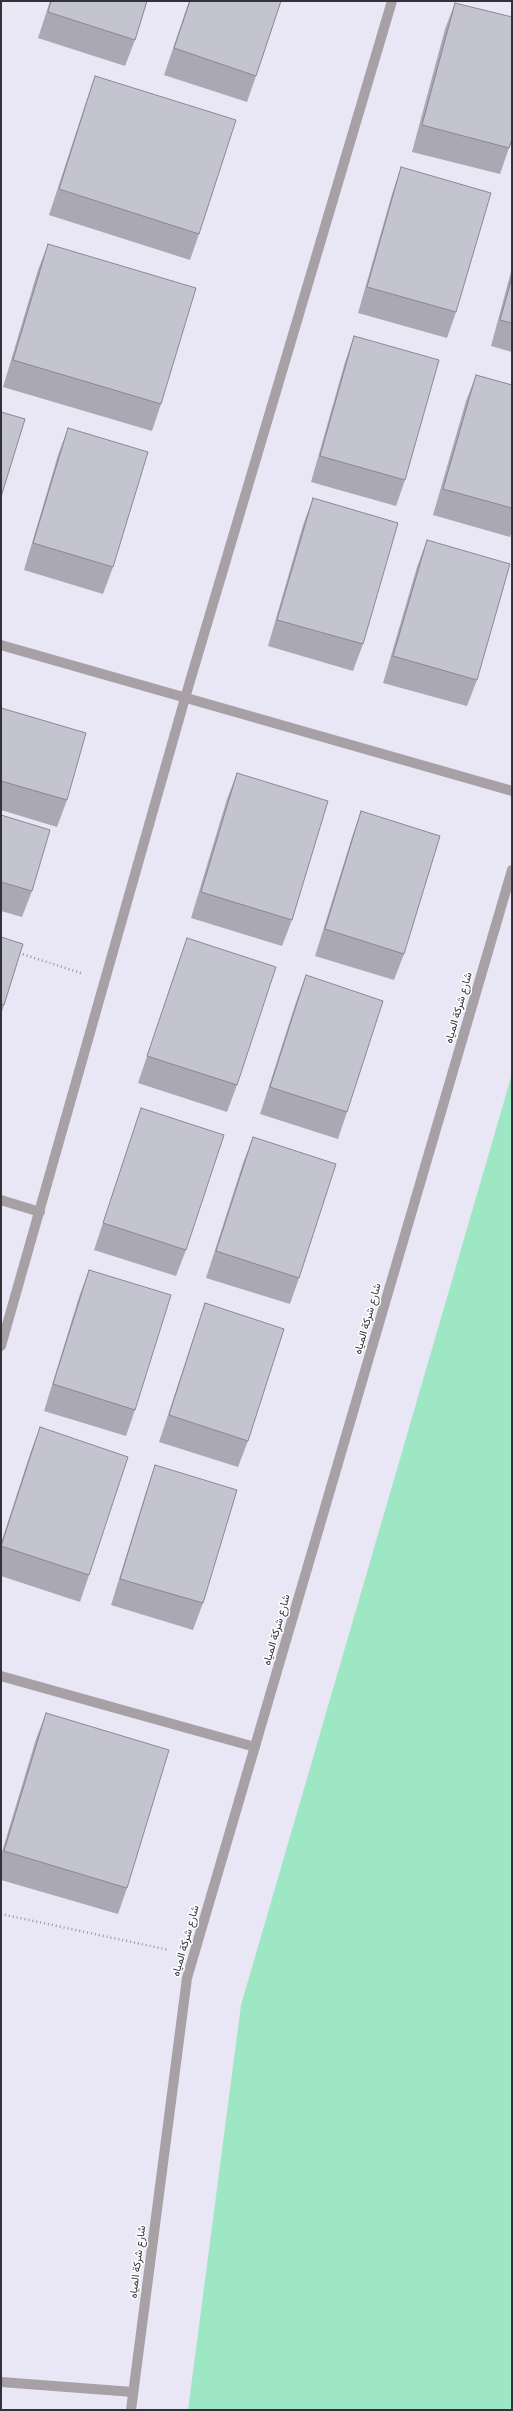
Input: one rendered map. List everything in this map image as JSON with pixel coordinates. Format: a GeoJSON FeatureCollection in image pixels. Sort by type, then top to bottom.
{"type":"FeatureCollection","features":[{"type":"Feature","properties":{"kind":"street"},"geometry":{"type":"LineString","coordinates":[[1,1346],[185,698],[392,1]]}},
{"type":"Feature","properties":{"kind":"street"},"geometry":{"type":"LineString","coordinates":[[1,645],[512,791]]}},
{"type":"Feature","properties":{"kind":"street","name":"شارع شركة المياه"},"geometry":{"type":"LineString","coordinates":[[131,2410],[187,1978],[512,870]]}},
{"type":"Feature","properties":{"kind":"street"},"geometry":{"type":"LineString","coordinates":[[1,1200],[40,1212]]}},
{"type":"Feature","properties":{"kind":"street"},"geometry":{"type":"LineString","coordinates":[[1,1676],[255,1747]]}},
{"type":"Feature","properties":{"kind":"street"},"geometry":{"type":"LineString","coordinates":[[1,2382],[133,2392]]}},
{"type":"Feature","properties":{"kind":"path"},"geometry":{"type":"LineString","coordinates":[[16,952],[105,980]]}},
{"type":"Feature","properties":{"kind":"path"},"geometry":{"type":"LineString","coordinates":[[1,1914],[194,1955]]}},
{"type":"Feature","properties":{"kind":"green space"},"geometry":{"type":"Polygon","coordinates":[[[512,1074],[512,2410],[188,2410],[241,2005],[512,1074]]]}},
{"type":"Feature","properties":{"kind":"building"},"geometry":{"type":"Polygon","coordinates":[[[51,1],[147,1],[135,40],[48,12],[51,1]]]}},
{"type":"Feature","properties":{"kind":"building"},"geometry":{"type":"Polygon","coordinates":[[[190,1],[281,1],[256,76],[174,48],[190,1]]]}},
{"type":"Feature","properties":{"kind":"building"},"geometry":{"type":"Polygon","coordinates":[[[455,3],[512,17],[512,139],[509,148],[422,125],[455,3]]]}},
{"type":"Feature","properties":{"kind":"building"},"geometry":{"type":"Polygon","coordinates":[[[95,76],[236,120],[199,234],[59,189],[95,76]]]}},
{"type":"Feature","properties":{"kind":"building"},"geometry":{"type":"Polygon","coordinates":[[[401,167],[491,193],[456,312],[367,287],[401,167]]]}},
{"type":"Feature","properties":{"kind":"building"},"geometry":{"type":"Polygon","coordinates":[[[48,244],[196,288],[161,404],[13,360],[48,244]]]}},
{"type":"Feature","properties":{"kind":"building"},"geometry":{"type":"Polygon","coordinates":[[[512,277],[512,323],[500,320],[512,277]]]}},
{"type":"Feature","properties":{"kind":"building"},"geometry":{"type":"Polygon","coordinates":[[[354,336],[439,360],[405,480],[320,456],[354,336]]]}},
{"type":"Feature","properties":{"kind":"building"},"geometry":{"type":"Polygon","coordinates":[[[476,375],[512,385],[512,508],[443,489],[476,375]]]}},
{"type":"Feature","properties":{"kind":"building"},"geometry":{"type":"Polygon","coordinates":[[[1,412],[25,419],[1,497],[1,412]]]}},
{"type":"Feature","properties":{"kind":"building"},"geometry":{"type":"Polygon","coordinates":[[[68,428],[148,452],[113,567],[33,543],[68,428]]]}},
{"type":"Feature","properties":{"kind":"building"},"geometry":{"type":"Polygon","coordinates":[[[313,498],[398,523],[363,644],[277,620],[313,498]]]}},
{"type":"Feature","properties":{"kind":"building"},"geometry":{"type":"Polygon","coordinates":[[[427,540],[510,564],[477,680],[393,656],[427,540]]]}},
{"type":"Feature","properties":{"kind":"building"},"geometry":{"type":"Polygon","coordinates":[[[1,708],[86,733],[67,800],[1,781],[1,708]]]}},
{"type":"Feature","properties":{"kind":"building"},"geometry":{"type":"Polygon","coordinates":[[[237,773],[328,801],[292,920],[201,892],[237,773]]]}},
{"type":"Feature","properties":{"kind":"building"},"geometry":{"type":"Polygon","coordinates":[[[361,811],[440,836],[404,954],[325,929],[361,811]]]}},
{"type":"Feature","properties":{"kind":"building"},"geometry":{"type":"Polygon","coordinates":[[[1,815],[50,830],[32,891],[1,882],[1,815]]]}},
{"type":"Feature","properties":{"kind":"building"},"geometry":{"type":"Polygon","coordinates":[[[1,937],[23,944],[4,1005],[1,1004],[1,937]]]}},
{"type":"Feature","properties":{"kind":"building"},"geometry":{"type":"Polygon","coordinates":[[[187,938],[276,967],[237,1085],[147,1056],[187,938]]]}},
{"type":"Feature","properties":{"kind":"building"},"geometry":{"type":"Polygon","coordinates":[[[306,975],[383,1001],[347,1112],[270,1087],[306,975]]]}},
{"type":"Feature","properties":{"kind":"building"},"geometry":{"type":"Polygon","coordinates":[[[141,1108],[224,1135],[186,1250],[103,1223],[141,1108]]]}},
{"type":"Feature","properties":{"kind":"building"},"geometry":{"type":"Polygon","coordinates":[[[253,1137],[336,1164],[299,1278],[216,1251],[253,1137]]]}},
{"type":"Feature","properties":{"kind":"building"},"geometry":{"type":"Polygon","coordinates":[[[89,1270],[171,1295],[135,1410],[53,1384],[89,1270]]]}},
{"type":"Feature","properties":{"kind":"building"},"geometry":{"type":"Polygon","coordinates":[[[205,1303],[284,1329],[248,1441],[169,1415],[205,1303]]]}},
{"type":"Feature","properties":{"kind":"building"},"geometry":{"type":"Polygon","coordinates":[[[40,1427],[128,1457],[89,1575],[1,1546],[40,1427]]]}},
{"type":"Feature","properties":{"kind":"building"},"geometry":{"type":"Polygon","coordinates":[[[155,1465],[237,1490],[203,1603],[120,1579],[155,1465]]]}},
{"type":"Feature","properties":{"kind":"building"},"geometry":{"type":"Polygon","coordinates":[[[46,1713],[169,1750],[127,1888],[4,1851],[46,1713]]]}}]}
